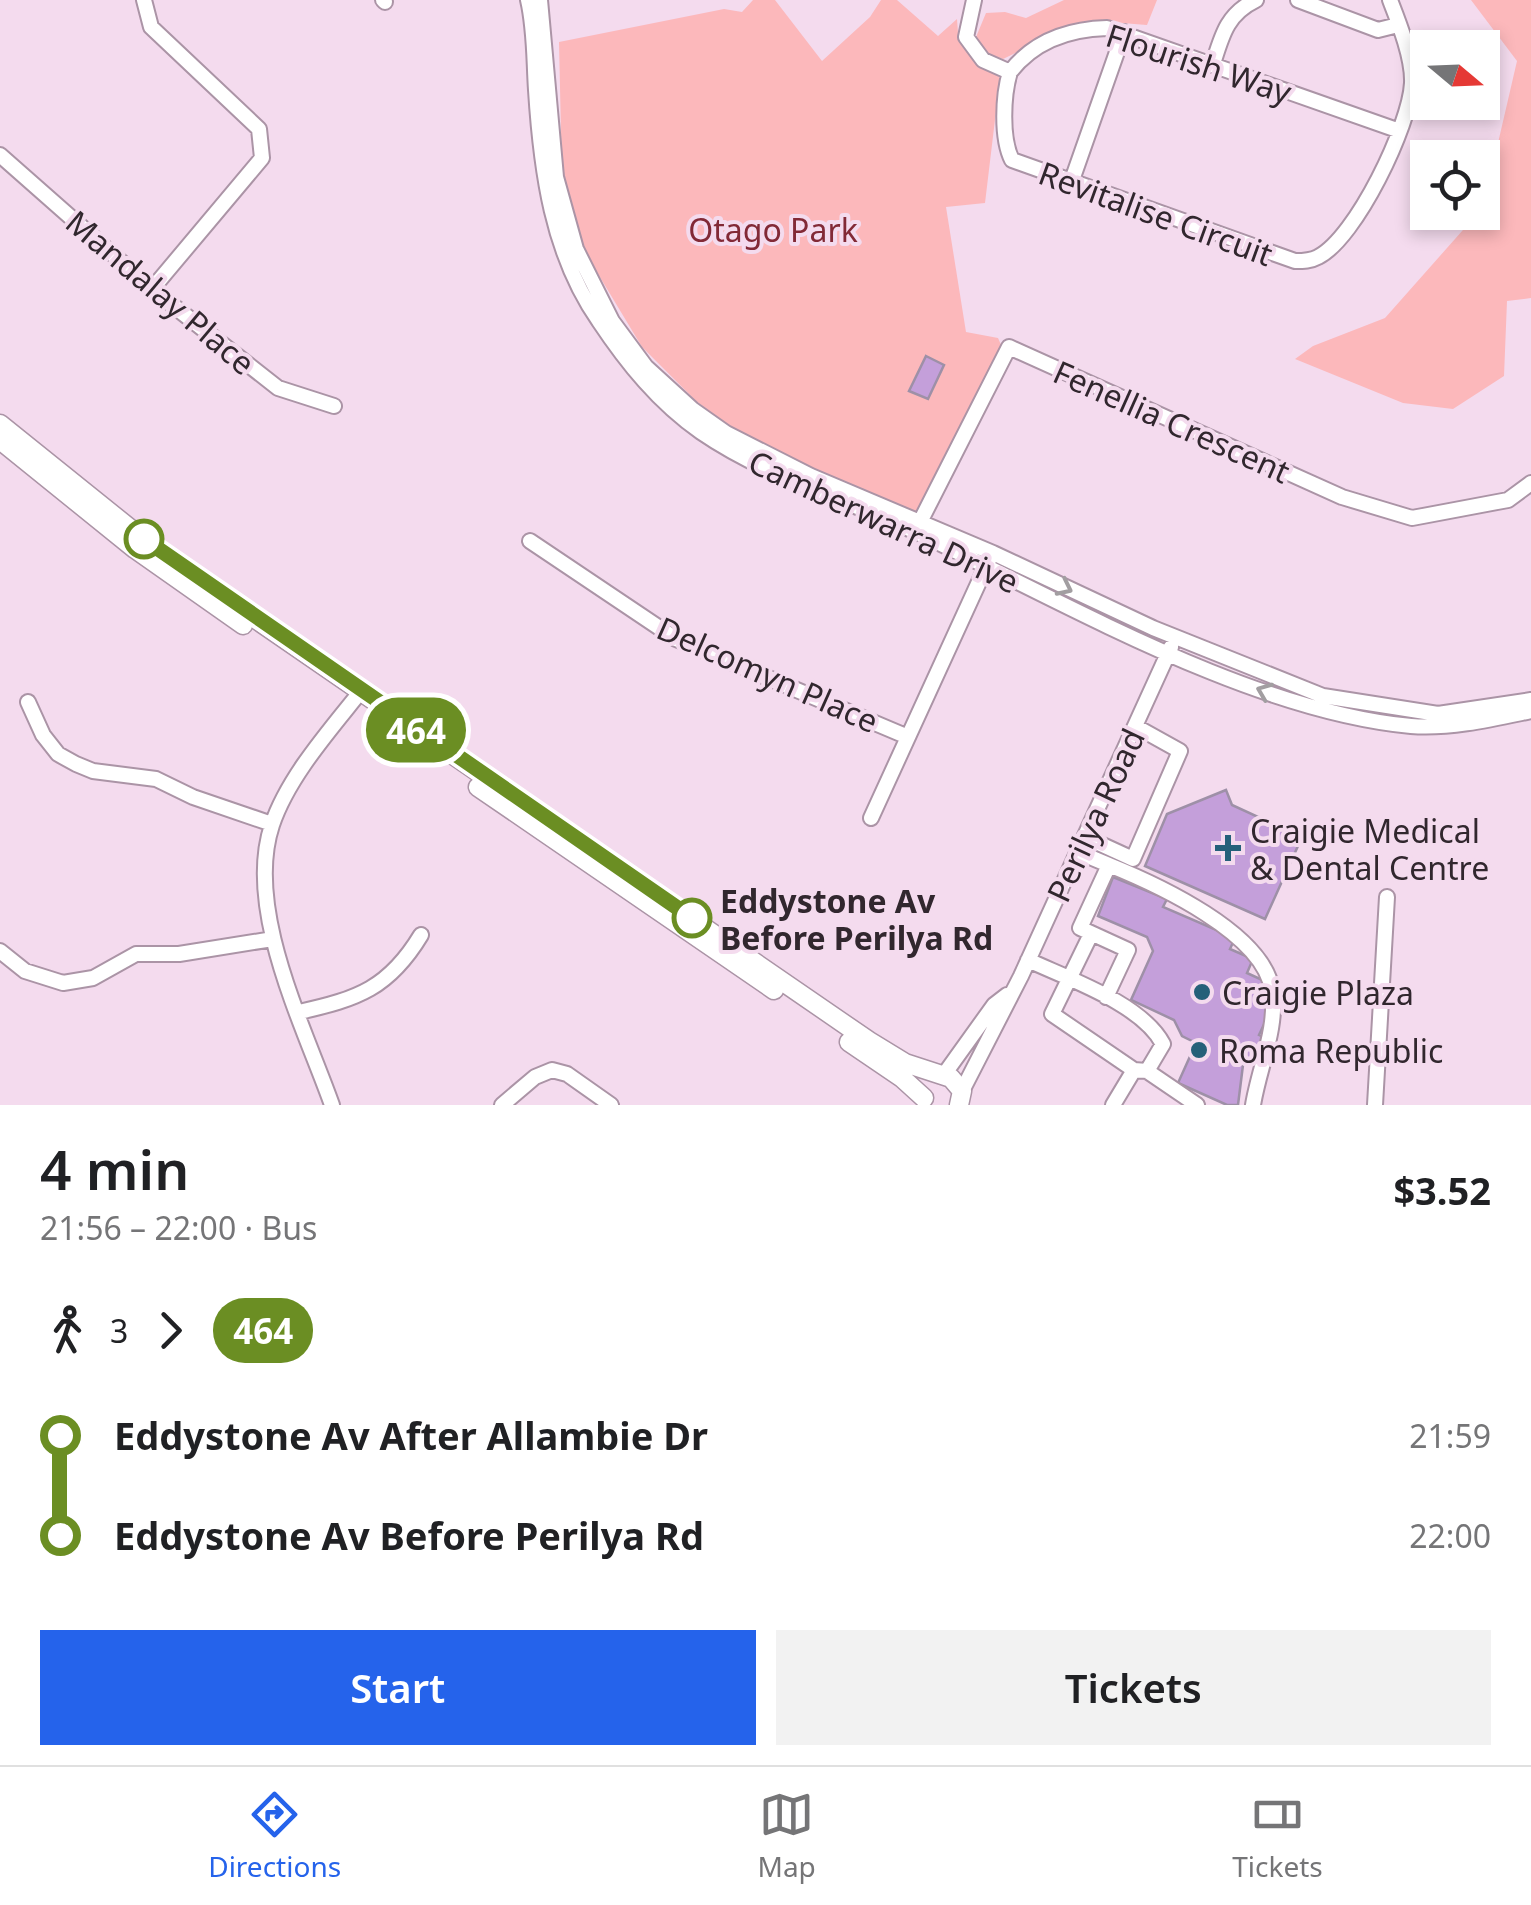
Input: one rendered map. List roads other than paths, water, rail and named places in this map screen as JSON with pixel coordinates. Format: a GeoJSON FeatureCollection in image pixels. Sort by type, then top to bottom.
{"type":"FeatureCollection","features":[{"type":"Feature","properties":{"kind":"main road"},"geometry":{"type":"LineString","coordinates":[[0,424],[144,539],[357,696],[902,1078],[926,1102]]}},
{"type":"Feature","properties":{"kind":"main road"},"geometry":{"type":"LineString","coordinates":[[0,440],[135,548],[869,1042],[905,1063],[955,1080],[965,1099]]}},
{"type":"Feature","properties":{"kind":"main road"},"geometry":{"type":"LineString","coordinates":[[926,1102],[926,1087],[940,1076]]}},
{"type":"Feature","properties":{"kind":"street"},"geometry":{"type":"LineString","coordinates":[[144,0],[151,27],[259,130],[262,158],[152,289]]}},
{"type":"Feature","properties":{"kind":"street","name":"Camberwarra Drive"},"geometry":{"type":"LineString","coordinates":[[528,0],[550,202],[578,285],[611,339],[674,412],[724,448],[918,526]]}},
{"type":"Feature","properties":{"kind":"street","name":"Camberwarra Drive"},"geometry":{"type":"LineString","coordinates":[[540,0],[556,177],[587,273],[626,341],[666,387],[726,434],[1284,699],[1412,726],[1468,723],[1531,711]]}},
{"type":"Feature","properties":{"kind":"street"},"geometry":{"type":"LineString","coordinates":[[974,0],[966,36],[983,60],[1010,72]]}},
{"type":"Feature","properties":{"kind":"street"},"geometry":{"type":"LineString","coordinates":[[1213,64],[1226,24],[1234,13],[1256,0]]}},
{"type":"Feature","properties":{"kind":"street"},"geometry":{"type":"LineString","coordinates":[[1298,0],[1378,30],[1398,25]]}},
{"type":"Feature","properties":{"kind":"street","name":"Revitalise Circuit"},"geometry":{"type":"LineString","coordinates":[[1010,72],[1006,86],[1008,153],[1022,166],[1284,259],[1309,260],[1322,256],[1374,192],[1412,87],[1390,0]]}},
{"type":"Feature","properties":{"kind":"street","name":"Flourish Way"},"geometry":{"type":"LineString","coordinates":[[1010,72],[1028,53],[1058,36],[1088,28],[1124,32],[1397,130]]}},
{"type":"Feature","properties":{"kind":"street"},"geometry":{"type":"LineString","coordinates":[[1071,183],[1124,32]]}},
{"type":"Feature","properties":{"kind":"street","name":"Mandalay Place"},"geometry":{"type":"LineString","coordinates":[[0,155],[152,289],[278,388],[334,406]]}},
{"type":"Feature","properties":{"kind":"street","name":"Fenellia Crescent"},"geometry":{"type":"LineString","coordinates":[[918,526],[1009,347],[1342,498],[1412,518],[1508,500],[1531,483]]}},
{"type":"Feature","properties":{"kind":"street","name":"Delcomyn Place"},"geometry":{"type":"LineString","coordinates":[[530,542],[676,639],[908,737]]}},
{"type":"Feature","properties":{"kind":"street"},"geometry":{"type":"LineString","coordinates":[[870,818],[990,560]]}},
{"type":"Feature","properties":{"kind":"street","name":"Camberwarra Drive"},"geometry":{"type":"LineString","coordinates":[[1173,644],[1347,702],[1438,714],[1531,700]]}},
{"type":"Feature","properties":{"kind":"street","name":"Perilya Road"},"geometry":{"type":"LineString","coordinates":[[965,1099],[1173,644]]}},
{"type":"Feature","properties":{"kind":"street"},"geometry":{"type":"LineString","coordinates":[[332,1105],[273,939],[266,900],[266,860],[272,824],[298,777],[357,696]]}},
{"type":"Feature","properties":{"kind":"street"},"geometry":{"type":"LineString","coordinates":[[28,702],[43,736],[58,754],[76,764],[93,771],[156,778],[193,798],[272,824]]}},
{"type":"Feature","properties":{"kind":"street"},"geometry":{"type":"LineString","coordinates":[[1084,837],[1133,859],[1180,750],[1135,726]]}},
{"type":"Feature","properties":{"kind":"street"},"geometry":{"type":"LineString","coordinates":[[1078,852],[1160,886],[1224,926],[1268,974],[1273,991],[1270,1025],[1253,1105]]}},
{"type":"Feature","properties":{"kind":"street"},"geometry":{"type":"LineString","coordinates":[[1106,996],[1128,950],[1080,928],[1109,865]]}},
{"type":"Feature","properties":{"kind":"street"},"geometry":{"type":"LineString","coordinates":[[1375,1105],[1387,898]]}},
{"type":"Feature","properties":{"kind":"street"},"geometry":{"type":"LineString","coordinates":[[1091,934],[1052,1014],[1197,1105]]}},
{"type":"Feature","properties":{"kind":"street"},"geometry":{"type":"LineString","coordinates":[[299,1012],[362,995],[397,969],[420,935]]}},
{"type":"Feature","properties":{"kind":"street"},"geometry":{"type":"LineString","coordinates":[[0,950],[25,971],[64,983],[93,978],[136,954],[178,954],[273,939]]}},
{"type":"Feature","properties":{"kind":"street"},"geometry":{"type":"LineString","coordinates":[[1028,960],[1106,996],[1155,1028],[1163,1044],[1113,1105]]}},
{"type":"Feature","properties":{"kind":"street","name":"Perilya Road"},"geometry":{"type":"LineString","coordinates":[[940,1076],[994,1005],[1012,991]]}},
{"type":"Feature","properties":{"kind":"street"},"geometry":{"type":"LineString","coordinates":[[502,1105],[535,1077],[552,1070],[568,1074],[611,1105]]}},
{"type":"Feature","properties":{"kind":"place","name":"Craigie Medical & Dental Centre"},"geometry":{"type":"Point","coordinates":[1228,848]}},
{"type":"Feature","properties":{"kind":"place","name":"Eddystone Av Before Perilya Rd"},"geometry":{"type":"Point","coordinates":[692,918]}},
{"type":"Feature","properties":{"kind":"place","name":"Craigie Plaza"},"geometry":{"type":"Point","coordinates":[1202,992]}},
{"type":"Feature","properties":{"kind":"place","name":"Roma Republic"},"geometry":{"type":"Point","coordinates":[1199,1050]}},
{"type":"Feature","properties":{"kind":"park label","name":"Otago Park"},"geometry":{"type":"Point","coordinates":[773,229]}}]}
